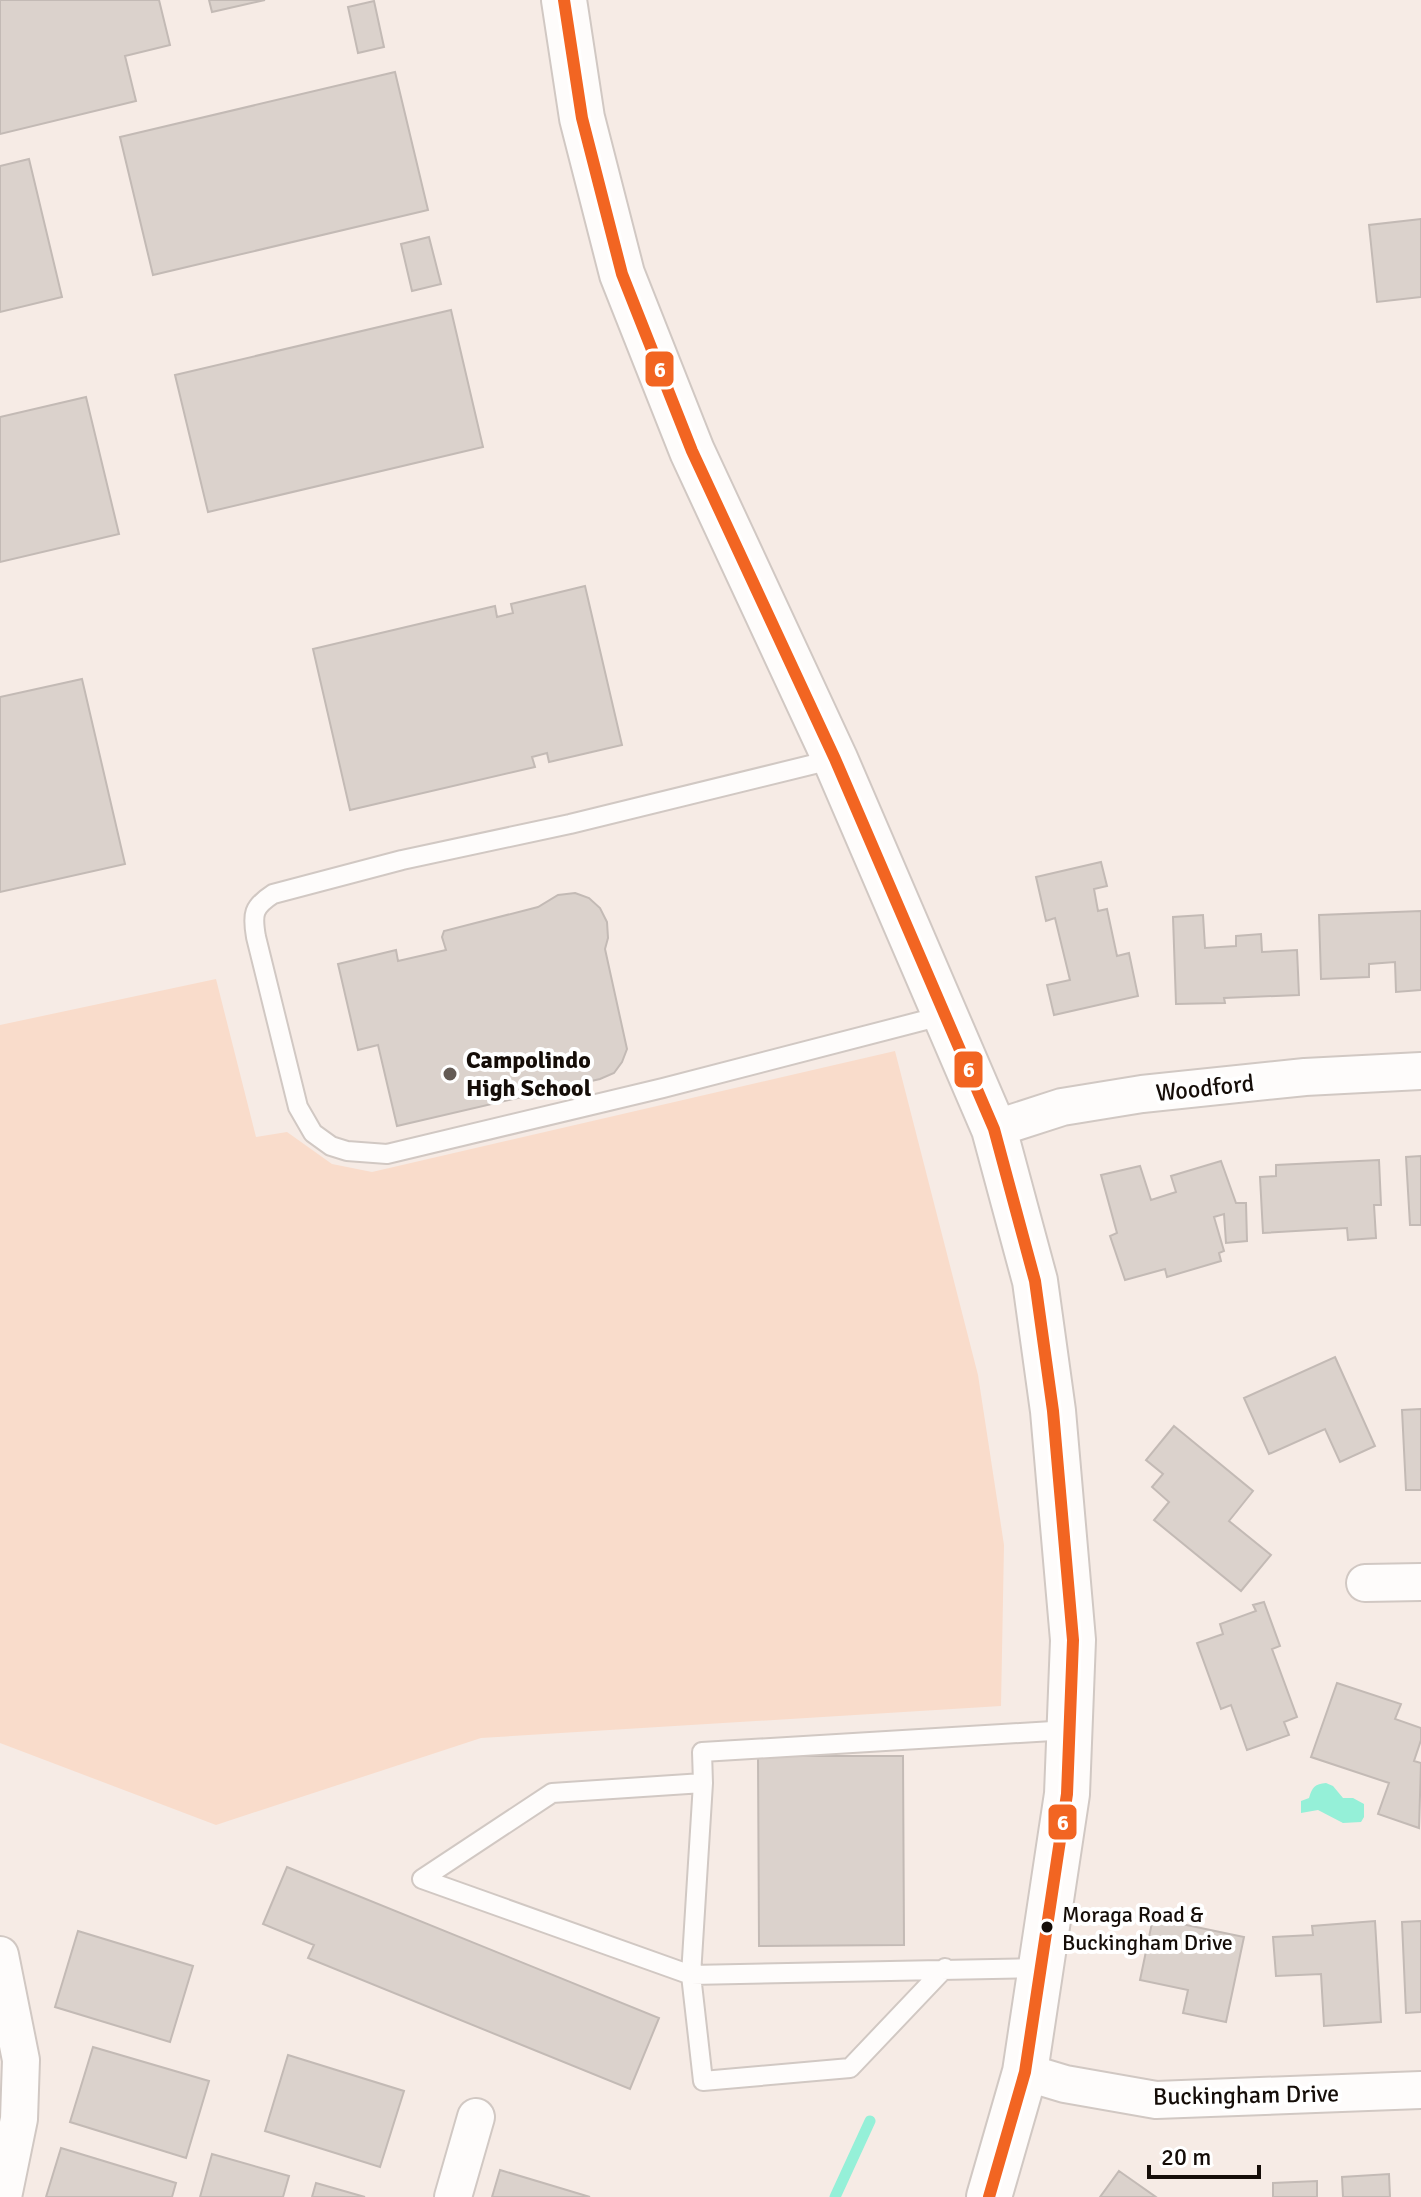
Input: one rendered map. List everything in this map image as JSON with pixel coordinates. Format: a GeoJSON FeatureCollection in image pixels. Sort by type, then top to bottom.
{"type":"FeatureCollection","features":[{"type":"Feature","properties":{"kind":"main road"},"geometry":{"type":"LineString","coordinates":[[564,0],[582,118],[622,274],[692,451],[835,759],[994,1129],[1035,1281],[1053,1411],[1073,1640],[1067,1794],[1025,2072],[989,2197]]}},
{"type":"Feature","properties":{"kind":"street","name":"Woodford"},"geometry":{"type":"LineString","coordinates":[[994,1129],[1062,1107],[1142,1094],[1305,1077],[1421,1071]]}},
{"type":"Feature","properties":{"kind":"street"},"geometry":{"type":"LineString","coordinates":[[1365,1583],[1421,1582]]}},
{"type":"Feature","properties":{"kind":"street"},"geometry":{"type":"LineString","coordinates":[[0,1955],[21,2060],[19,2119],[3,2197]]}},
{"type":"Feature","properties":{"kind":"street","name":"Buckingham Drive"},"geometry":{"type":"LineString","coordinates":[[1025,2072],[1065,2084],[1156,2100],[1421,2090]]}},
{"type":"Feature","properties":{"kind":"street"},"geometry":{"type":"LineString","coordinates":[[453,2197],[476,2117]]}},
{"type":"Feature","properties":{"kind":"lane"},"geometry":{"type":"LineString","coordinates":[[835,759],[570,824],[402,860],[273,894],[260,903],[253,917],[298,1107],[313,1133],[331,1146],[368,1154],[387,1154],[678,1084],[945,1015]]}},
{"type":"Feature","properties":{"kind":"lane"},"geometry":{"type":"LineString","coordinates":[[945,1968],[850,2068],[703,2081],[691,1975],[703,1783],[702,1752],[1069,1730]]}},
{"type":"Feature","properties":{"kind":"lane"},"geometry":{"type":"LineString","coordinates":[[703,1783],[552,1793],[422,1879],[691,1975],[1041,1968]]}},
{"type":"Feature","properties":{"kind":"shaded area"},"geometry":{"type":"Polygon","coordinates":[[[216,979],[256,1137],[287,1132],[332,1164],[372,1172],[895,1051],[978,1375],[1004,1545],[1001,1706],[481,1738],[216,1825],[0,1743],[0,1025],[216,979]]]}},
{"type":"Feature","properties":{"kind":"shaded area"},"geometry":{"type":"Polygon","coordinates":[[[1326,1783],[1343,1798],[1353,1798],[1364,1804],[1361,1822],[1343,1823],[1318,1810],[1301,1813],[1301,1801],[1309,1798],[1314,1787],[1326,1783]]]}},
{"type":"Feature","properties":{"kind":"building"},"geometry":{"type":"Polygon","coordinates":[[[0,0],[159,0],[170,45],[125,56],[136,101],[0,134],[0,0]]]}},
{"type":"Feature","properties":{"kind":"building"},"geometry":{"type":"Polygon","coordinates":[[[209,0],[265,0],[212,12],[209,0]]]}},
{"type":"Feature","properties":{"kind":"building"},"geometry":{"type":"Polygon","coordinates":[[[374,1],[384,47],[358,53],[348,7],[374,1]]]}},
{"type":"Feature","properties":{"kind":"building"},"geometry":{"type":"Polygon","coordinates":[[[395,72],[428,210],[153,275],[120,137],[395,72]]]}},
{"type":"Feature","properties":{"kind":"building"},"geometry":{"type":"Polygon","coordinates":[[[29,159],[62,297],[0,312],[0,166],[29,159]]]}},
{"type":"Feature","properties":{"kind":"building"},"geometry":{"type":"Polygon","coordinates":[[[1421,219],[1421,297],[1377,302],[1369,225],[1421,219]]]}},
{"type":"Feature","properties":{"kind":"building"},"geometry":{"type":"Polygon","coordinates":[[[429,237],[441,284],[412,291],[401,244],[429,237]]]}},
{"type":"Feature","properties":{"kind":"building"},"geometry":{"type":"Polygon","coordinates":[[[451,310],[483,447],[208,512],[175,375],[451,310]]]}},
{"type":"Feature","properties":{"kind":"building"},"geometry":{"type":"Polygon","coordinates":[[[86,397],[119,534],[0,562],[0,417],[86,397]]]}},
{"type":"Feature","properties":{"kind":"building"},"geometry":{"type":"Polygon","coordinates":[[[585,586],[622,745],[549,762],[547,753],[532,757],[535,767],[350,810],[313,649],[495,606],[497,617],[513,613],[511,604],[585,586]]]}},
{"type":"Feature","properties":{"kind":"building"},"geometry":{"type":"Polygon","coordinates":[[[82,679],[125,864],[0,892],[0,697],[82,679]]]}},
{"type":"Feature","properties":{"kind":"building"},"geometry":{"type":"Polygon","coordinates":[[[1101,862],[1107,886],[1094,889],[1098,911],[1107,909],[1117,956],[1129,953],[1138,996],[1054,1015],[1047,985],[1070,980],[1055,918],[1046,921],[1036,877],[1101,862]]]}},
{"type":"Feature","properties":{"kind":"building"},"geometry":{"type":"Polygon","coordinates":[[[575,893],[589,898],[600,908],[607,922],[605,949],[627,1049],[614,1073],[600,1079],[397,1126],[378,1045],[358,1050],[338,964],[396,950],[398,961],[446,950],[442,937],[444,931],[538,907],[558,895],[575,893]]]}},
{"type":"Feature","properties":{"kind":"building"},"geometry":{"type":"Polygon","coordinates":[[[1421,911],[1421,990],[1396,992],[1395,962],[1369,964],[1369,977],[1321,979],[1319,915],[1421,911]]]}},
{"type":"Feature","properties":{"kind":"building"},"geometry":{"type":"Polygon","coordinates":[[[1203,915],[1205,948],[1236,946],[1236,936],[1261,934],[1262,952],[1297,950],[1299,995],[1224,998],[1225,1003],[1176,1004],[1173,917],[1203,915]]]}},
{"type":"Feature","properties":{"kind":"building"},"geometry":{"type":"Polygon","coordinates":[[[1421,1156],[1421,1225],[1410,1225],[1406,1157],[1421,1156]]]}},
{"type":"Feature","properties":{"kind":"building"},"geometry":{"type":"Polygon","coordinates":[[[1379,1160],[1381,1205],[1374,1205],[1376,1238],[1348,1240],[1347,1228],[1263,1233],[1260,1177],[1276,1176],[1276,1165],[1379,1160]]]}},
{"type":"Feature","properties":{"kind":"building"},"geometry":{"type":"Polygon","coordinates":[[[1221,1161],[1236,1203],[1246,1203],[1247,1241],[1226,1243],[1224,1214],[1214,1217],[1224,1251],[1219,1253],[1221,1261],[1167,1277],[1165,1269],[1125,1280],[1110,1236],[1117,1233],[1101,1175],[1140,1166],[1151,1200],[1176,1192],[1171,1176],[1221,1161]]]}},
{"type":"Feature","properties":{"kind":"building"},"geometry":{"type":"Polygon","coordinates":[[[1335,1357],[1375,1446],[1340,1462],[1325,1429],[1269,1454],[1244,1398],[1335,1357]]]}},
{"type":"Feature","properties":{"kind":"building"},"geometry":{"type":"Polygon","coordinates":[[[1421,1409],[1421,1490],[1406,1490],[1402,1410],[1421,1409]]]}},
{"type":"Feature","properties":{"kind":"building"},"geometry":{"type":"Polygon","coordinates":[[[1174,1426],[1253,1491],[1229,1521],[1271,1555],[1241,1591],[1154,1520],[1169,1502],[1152,1487],[1163,1474],[1146,1460],[1174,1426]]]}},
{"type":"Feature","properties":{"kind":"building"},"geometry":{"type":"Polygon","coordinates":[[[1264,1602],[1280,1646],[1272,1649],[1297,1717],[1284,1722],[1289,1735],[1247,1750],[1231,1705],[1221,1709],[1197,1643],[1223,1634],[1220,1624],[1256,1611],[1253,1605],[1264,1602]]]}},
{"type":"Feature","properties":{"kind":"building"},"geometry":{"type":"Polygon","coordinates":[[[1337,1683],[1401,1704],[1395,1719],[1421,1728],[1421,1740],[1414,1761],[1421,1763],[1419,1828],[1378,1814],[1389,1783],[1311,1757],[1337,1683]]]}},
{"type":"Feature","properties":{"kind":"building"},"geometry":{"type":"Polygon","coordinates":[[[758,1756],[903,1756],[904,1945],[759,1946],[758,1756]]]}},
{"type":"Feature","properties":{"kind":"building"},"geometry":{"type":"Polygon","coordinates":[[[287,1867],[659,2018],[630,2089],[308,1958],[314,1945],[263,1924],[287,1867]]]}},
{"type":"Feature","properties":{"kind":"building"},"geometry":{"type":"Polygon","coordinates":[[[1153,1918],[1244,1937],[1226,2022],[1183,2013],[1188,1990],[1140,1980],[1153,1918]]]}},
{"type":"Feature","properties":{"kind":"building"},"geometry":{"type":"Polygon","coordinates":[[[1375,1921],[1381,2022],[1324,2026],[1321,1974],[1276,1976],[1273,1937],[1313,1935],[1312,1926],[1375,1921]]]}},
{"type":"Feature","properties":{"kind":"building"},"geometry":{"type":"Polygon","coordinates":[[[1421,1921],[1421,2012],[1406,2013],[1402,1922],[1421,1921]]]}},
{"type":"Feature","properties":{"kind":"building"},"geometry":{"type":"Polygon","coordinates":[[[78,1931],[193,1966],[170,2042],[55,2007],[78,1931]]]}},
{"type":"Feature","properties":{"kind":"building"},"geometry":{"type":"Polygon","coordinates":[[[93,2047],[209,2081],[186,2158],[70,2122],[93,2047]]]}},
{"type":"Feature","properties":{"kind":"building"},"geometry":{"type":"Polygon","coordinates":[[[288,2055],[404,2091],[380,2167],[265,2131],[288,2055]]]}},
{"type":"Feature","properties":{"kind":"building"},"geometry":{"type":"Polygon","coordinates":[[[61,2148],[176,2183],[172,2197],[46,2197],[61,2148]]]}},
{"type":"Feature","properties":{"kind":"building"},"geometry":{"type":"Polygon","coordinates":[[[212,2154],[289,2176],[283,2197],[200,2197],[212,2154]]]}},
{"type":"Feature","properties":{"kind":"building"},"geometry":{"type":"Polygon","coordinates":[[[500,2170],[590,2197],[492,2197],[500,2170]]]}},
{"type":"Feature","properties":{"kind":"building"},"geometry":{"type":"Polygon","coordinates":[[[1119,2171],[1156,2197],[1100,2197],[1119,2171]]]}},
{"type":"Feature","properties":{"kind":"building"},"geometry":{"type":"Polygon","coordinates":[[[1389,2174],[1390,2197],[1343,2197],[1342,2177],[1389,2174]]]}},
{"type":"Feature","properties":{"kind":"building"},"geometry":{"type":"Polygon","coordinates":[[[1317,2181],[1317,2197],[1273,2197],[1273,2183],[1317,2181]]]}},
{"type":"Feature","properties":{"kind":"building"},"geometry":{"type":"Polygon","coordinates":[[[316,2183],[365,2197],[312,2197],[316,2183]]]}},
{"type":"Feature","properties":{"kind":"waterway"},"geometry":{"type":"LineString","coordinates":[[835,2197],[870,2121]]}},
{"type":"Feature","properties":{"kind":"transit line","name":"6"},"geometry":{"type":"LineString","coordinates":[[564,0],[582,118],[622,274],[692,451],[835,759],[994,1129],[1035,1281],[1053,1411],[1073,1640],[1067,1794],[1025,2072],[989,2197]]}},
{"type":"Feature","properties":{"kind":"place","name":"Campolindo High School"},"geometry":{"type":"Point","coordinates":[450,1074]}},
{"type":"Feature","properties":{"kind":"place","name":"Moraga Road & Buckingham Drive"},"geometry":{"type":"Point","coordinates":[1047,1927]}}]}
